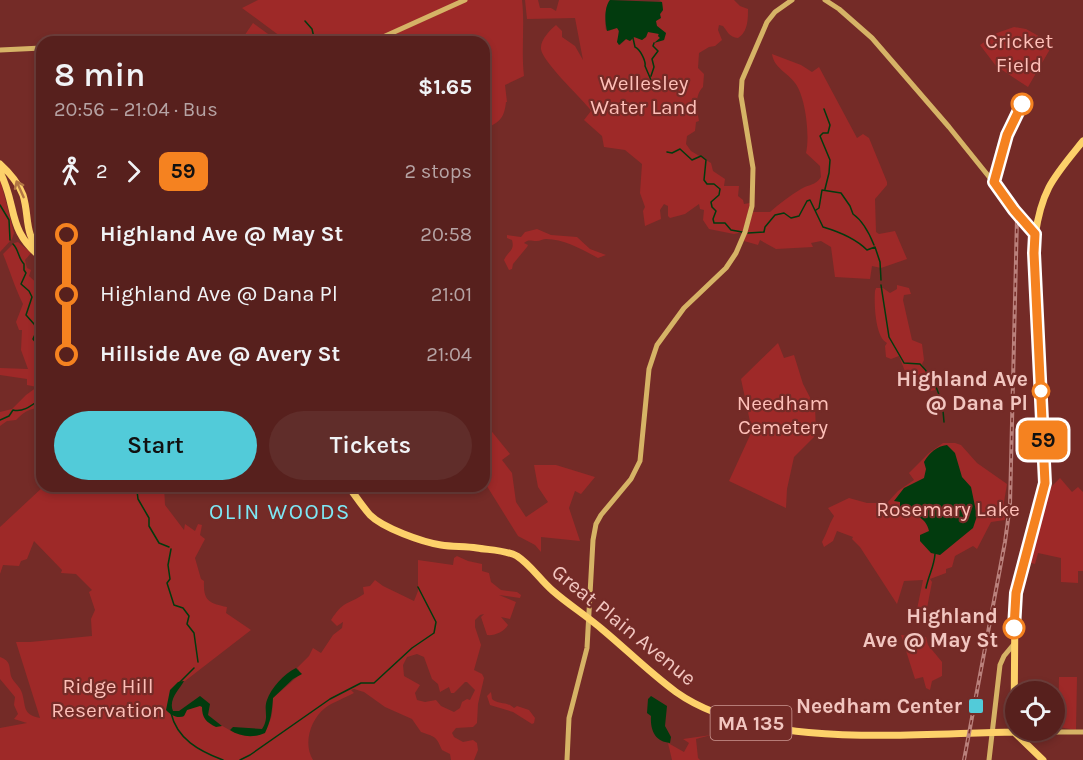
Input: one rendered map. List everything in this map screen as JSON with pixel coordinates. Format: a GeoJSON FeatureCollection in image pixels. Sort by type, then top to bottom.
{"type":"FeatureCollection","features":[{"type":"Feature","properties":{"kind":"main road"},"geometry":{"type":"LineString","coordinates":[[385,36],[465,0]]}},
{"type":"Feature","properties":{"kind":"main road"},"geometry":{"type":"LineString","coordinates":[[567,760],[569,718],[585,661],[590,618],[594,533],[601,515],[631,478],[641,461],[649,369],[663,334],[681,311],[727,267],[738,250],[748,222],[752,199],[753,168],[741,96],[742,80],[768,21],[776,11],[792,0]]}},
{"type":"Feature","properties":{"kind":"main road"},"geometry":{"type":"LineString","coordinates":[[825,0],[839,9],[872,38],[949,127],[1035,234]]}},
{"type":"Feature","properties":{"kind":"main road"},"geometry":{"type":"LineString","coordinates":[[0,50],[36,48]]}},
{"type":"Feature","properties":{"kind":"main road"},"geometry":{"type":"LineString","coordinates":[[989,760],[1000,667],[1014,644],[1015,598],[1045,483],[1035,234],[1039,209],[1047,188],[1083,141]]}},
{"type":"Feature","properties":{"kind":"main road"},"geometry":{"type":"LineString","coordinates":[[0,164],[13,176],[21,189],[28,241],[36,248]]}},
{"type":"Feature","properties":{"kind":"main road"},"geometry":{"type":"LineString","coordinates":[[0,172],[6,186],[15,223],[36,251]]}},
{"type":"Feature","properties":{"kind":"main road"},"geometry":{"type":"LineString","coordinates":[[15,223],[20,218],[26,221]]}},
{"type":"Feature","properties":{"kind":"main road","name":"Great Plain Avenue"},"geometry":{"type":"LineString","coordinates":[[353,492],[371,516],[409,535],[441,545],[514,555],[531,568],[550,589],[590,618],[677,692],[699,705],[744,722],[802,731],[863,735],[1005,732]]}},
{"type":"Feature","properties":{"kind":"main road"},"geometry":{"type":"LineString","coordinates":[[579,611],[587,611],[590,606]]}},
{"type":"Feature","properties":{"kind":"main road"},"geometry":{"type":"LineString","coordinates":[[1010,653],[1011,681]]}},
{"type":"Feature","properties":{"kind":"main road","name":"Great Plain Avenue"},"geometry":{"type":"LineString","coordinates":[[1065,732],[1083,732]]}},
{"type":"Feature","properties":{"kind":"main road"},"geometry":{"type":"LineString","coordinates":[[1024,742],[1043,760]]}},
{"type":"Feature","properties":{"kind":"green space"},"geometry":{"type":"Polygon","coordinates":[[[258,0],[460,0],[382,36],[280,36],[242,8],[258,0]]]}},
{"type":"Feature","properties":{"kind":"green space"},"geometry":{"type":"Polygon","coordinates":[[[466,0],[522,0],[524,76],[505,85],[507,102],[504,113],[490,127],[490,36],[390,36],[466,0]]]}},
{"type":"Feature","properties":{"kind":"green space","name":"Wellesley Water Land"},"geometry":{"type":"Polygon","coordinates":[[[525,0],[538,0],[540,8],[551,8],[556,11],[559,0],[610,0],[605,15],[606,30],[618,27],[617,42],[620,45],[626,39],[630,41],[635,37],[642,40],[648,32],[658,33],[660,38],[655,42],[664,40],[666,33],[656,25],[663,10],[662,2],[659,0],[734,0],[740,6],[748,9],[747,25],[738,38],[733,37],[723,26],[719,25],[718,30],[722,40],[699,53],[698,68],[704,74],[703,87],[697,99],[699,121],[696,122],[695,131],[687,136],[686,144],[691,151],[711,163],[713,171],[725,179],[724,186],[739,186],[738,196],[744,204],[750,203],[743,232],[734,234],[709,229],[703,220],[704,210],[700,209],[699,204],[685,214],[670,218],[668,206],[664,204],[660,210],[661,219],[645,226],[643,211],[645,207],[640,193],[642,164],[625,150],[604,147],[602,136],[584,120],[591,111],[543,55],[541,46],[544,39],[556,25],[562,31],[562,37],[575,46],[583,60],[575,18],[527,19],[525,0]]]}},
{"type":"Feature","properties":{"kind":"green space"},"geometry":{"type":"Polygon","coordinates":[[[253,23],[271,36],[244,36],[253,23]]]}},
{"type":"Feature","properties":{"kind":"green space","name":"Cricket Field"},"geometry":{"type":"Polygon","coordinates":[[[1014,27],[1026,29],[1053,44],[1028,87],[996,66],[980,45],[997,33],[1014,27]]]}},
{"type":"Feature","properties":{"kind":"green space"},"geometry":{"type":"Polygon","coordinates":[[[772,54],[801,65],[812,72],[819,67],[857,138],[863,134],[869,138],[887,182],[875,199],[876,232],[879,234],[895,231],[907,259],[881,268],[872,266],[870,279],[835,277],[831,247],[821,241],[811,243],[813,247],[776,249],[760,240],[758,245],[744,241],[753,212],[770,212],[792,194],[821,177],[820,166],[806,153],[808,137],[806,117],[799,89],[775,63],[772,54]]]}},
{"type":"Feature","properties":{"kind":"green space"},"geometry":{"type":"Polygon","coordinates":[[[0,179],[14,233],[12,239],[0,252],[0,179]]]}},
{"type":"Feature","properties":{"kind":"green space"},"geometry":{"type":"Polygon","coordinates":[[[537,229],[551,235],[577,237],[590,249],[606,255],[598,258],[553,239],[528,241],[524,243],[528,245],[527,247],[509,270],[504,260],[513,244],[507,235],[521,237],[525,232],[537,229]]]}},
{"type":"Feature","properties":{"kind":"green space"},"geometry":{"type":"Polygon","coordinates":[[[18,242],[31,253],[25,260],[27,268],[31,270],[29,276],[36,282],[36,387],[27,385],[27,379],[0,375],[0,368],[28,369],[21,350],[22,330],[19,330],[16,322],[23,304],[3,254],[18,242]]]}},
{"type":"Feature","properties":{"kind":"green space"},"geometry":{"type":"Polygon","coordinates":[[[897,285],[909,288],[911,294],[904,295],[903,300],[912,340],[922,344],[924,360],[922,364],[936,385],[935,390],[931,391],[927,385],[922,383],[916,388],[911,387],[899,356],[891,359],[886,357],[887,343],[880,334],[876,319],[875,291],[876,288],[883,288],[890,293],[897,289],[897,285]]]}},
{"type":"Feature","properties":{"kind":"green space","name":"Needham Cemetery"},"geometry":{"type":"Polygon","coordinates":[[[778,343],[784,358],[794,355],[803,384],[815,407],[816,431],[814,437],[794,457],[787,489],[786,508],[729,481],[752,431],[741,379],[778,343]]]}},
{"type":"Feature","properties":{"kind":"green space"},"geometry":{"type":"Polygon","coordinates":[[[36,388],[36,408],[0,426],[0,412],[12,409],[36,388]]]}},
{"type":"Feature","properties":{"kind":"green space"},"geometry":{"type":"Polygon","coordinates":[[[490,429],[510,454],[502,460],[512,473],[516,502],[526,517],[548,502],[538,487],[534,465],[556,465],[595,477],[581,494],[575,491],[569,508],[580,541],[541,537],[541,552],[535,545],[518,536],[490,491],[490,429]]]}},
{"type":"Feature","properties":{"kind":"green space","name":"Rosemary Lake"},"geometry":{"type":"Polygon","coordinates":[[[943,443],[961,445],[977,463],[1007,484],[1004,502],[1005,520],[991,522],[977,549],[973,546],[955,556],[952,567],[946,569],[946,573],[930,579],[932,582],[927,608],[922,620],[918,620],[916,614],[923,580],[904,581],[897,604],[860,547],[852,539],[853,537],[837,531],[833,541],[824,547],[822,542],[834,516],[828,508],[849,498],[867,503],[887,503],[898,491],[914,480],[909,473],[943,443]]]}},
{"type":"Feature","properties":{"kind":"green space"},"geometry":{"type":"Polygon","coordinates":[[[1060,478],[1072,492],[1078,487],[1083,492],[1083,571],[1078,571],[1078,583],[1061,582],[1061,558],[1038,553],[1035,564],[1027,562],[1047,491],[1060,478]]]}},
{"type":"Feature","properties":{"kind":"green space","name":"Ridge Hill Reservation"},"geometry":{"type":"Polygon","coordinates":[[[38,492],[164,492],[165,505],[184,530],[185,524],[195,531],[198,524],[202,525],[200,535],[205,539],[195,558],[201,579],[204,581],[206,597],[212,603],[227,607],[226,613],[251,630],[182,681],[171,699],[172,715],[183,717],[187,710],[200,705],[203,706],[203,715],[233,732],[257,736],[271,719],[273,698],[297,677],[299,670],[297,668],[309,656],[313,648],[321,653],[333,635],[342,628],[343,622],[337,626],[331,620],[335,614],[342,606],[364,594],[363,587],[370,586],[375,580],[414,601],[418,591],[418,560],[453,565],[454,558],[457,556],[482,564],[482,571],[489,573],[491,582],[501,590],[517,592],[521,595],[520,598],[499,595],[516,602],[510,619],[501,617],[508,625],[501,632],[487,635],[481,617],[484,614],[475,620],[481,645],[474,670],[482,674],[484,678],[478,704],[477,723],[473,727],[456,728],[452,733],[454,737],[463,742],[473,740],[477,743],[478,750],[474,760],[451,760],[450,754],[442,750],[436,739],[421,732],[412,719],[385,707],[364,692],[354,689],[351,690],[354,693],[328,706],[315,719],[308,740],[313,760],[0,760],[0,728],[27,723],[14,719],[18,714],[14,705],[15,697],[0,679],[0,657],[9,664],[11,676],[21,691],[27,712],[40,718],[16,642],[92,636],[91,619],[95,610],[89,592],[92,590],[76,574],[61,573],[62,570],[34,541],[27,559],[21,561],[19,566],[3,565],[0,574],[0,527],[38,492]],[[417,654],[407,657],[403,665],[404,676],[420,685],[415,693],[417,700],[425,702],[436,700],[441,706],[454,712],[460,708],[462,702],[470,700],[475,690],[465,682],[454,693],[451,693],[449,687],[440,692],[438,684],[432,679],[424,657],[417,654]]]}},
{"type":"Feature","properties":{"kind":"green space"},"geometry":{"type":"Polygon","coordinates":[[[901,635],[926,637],[928,645],[942,662],[942,676],[932,681],[930,690],[926,688],[923,677],[915,679],[901,635]]]}},
{"type":"Feature","properties":{"kind":"green space"},"geometry":{"type":"Polygon","coordinates":[[[1059,677],[1077,677],[1076,730],[1065,728],[1065,681],[1059,681],[1059,677]]]}},
{"type":"Feature","properties":{"kind":"green space"},"geometry":{"type":"Polygon","coordinates":[[[491,692],[494,701],[529,710],[535,718],[534,723],[532,724],[513,712],[490,705],[487,696],[491,692]]]}},
{"type":"Feature","properties":{"kind":"green space"},"geometry":{"type":"Polygon","coordinates":[[[711,735],[696,739],[700,760],[672,760],[668,743],[684,752],[689,743],[683,739],[711,735]]]}},
{"type":"Feature","properties":{"kind":"shaded area"},"geometry":{"type":"Polygon","coordinates":[[[610,0],[662,2],[661,18],[656,21],[657,26],[666,33],[664,40],[654,43],[660,38],[659,34],[648,32],[642,40],[634,37],[630,41],[626,39],[619,45],[617,28],[607,31],[605,19],[610,0]]]}},
{"type":"Feature","properties":{"kind":"shaded area","name":"Rosemary Lake"},"geometry":{"type":"Polygon","coordinates":[[[947,445],[955,453],[962,477],[971,487],[977,516],[973,528],[940,555],[931,553],[920,541],[920,535],[929,531],[925,522],[900,509],[900,502],[894,501],[904,488],[924,478],[926,469],[924,462],[931,453],[947,445]]]}},
{"type":"Feature","properties":{"kind":"shaded area"},"geometry":{"type":"Polygon","coordinates":[[[296,668],[302,674],[293,679],[273,698],[271,716],[265,733],[247,736],[230,730],[233,727],[262,729],[266,721],[266,704],[269,695],[278,682],[296,668]]]}},
{"type":"Feature","properties":{"kind":"shaded area"},"geometry":{"type":"Polygon","coordinates":[[[184,681],[173,698],[173,711],[179,711],[200,696],[210,704],[208,715],[222,726],[216,727],[207,721],[200,706],[187,710],[181,717],[174,716],[166,710],[170,690],[178,682],[184,681]]]}},
{"type":"Feature","properties":{"kind":"shaded area"},"geometry":{"type":"Polygon","coordinates":[[[651,696],[667,706],[665,726],[671,737],[670,743],[657,738],[654,734],[651,716],[647,713],[648,699],[651,696]]]}},
{"type":"Feature","properties":{"kind":"waterway"},"geometry":{"type":"LineString","coordinates":[[305,21],[312,29],[314,36]]}},
{"type":"Feature","properties":{"kind":"waterway"},"geometry":{"type":"LineString","coordinates":[[633,38],[635,47],[644,58],[654,87]]}},
{"type":"Feature","properties":{"kind":"waterway"},"geometry":{"type":"LineString","coordinates":[[651,76],[654,67],[652,59],[658,51],[653,46],[654,43]]}},
{"type":"Feature","properties":{"kind":"waterway"},"geometry":{"type":"LineString","coordinates":[[824,109],[830,125],[828,133],[820,136],[830,160],[825,189]]}},
{"type":"Feature","properties":{"kind":"waterway"},"geometry":{"type":"LineString","coordinates":[[667,152],[672,153],[680,149],[692,160],[701,156],[706,160],[704,180],[707,184],[714,184],[720,189],[719,195],[711,202],[716,211],[714,223],[725,223],[731,230],[742,232]]}},
{"type":"Feature","properties":{"kind":"waterway"},"geometry":{"type":"LineString","coordinates":[[816,210],[819,208],[822,190],[841,193],[853,214],[866,228],[874,245]]}},
{"type":"Feature","properties":{"kind":"waterway"},"geometry":{"type":"LineString","coordinates":[[748,233],[764,232],[765,227],[775,215],[784,213],[791,218],[799,216],[807,201],[810,200],[823,227],[847,236],[867,250],[875,247],[880,262],[881,280]]}},
{"type":"Feature","properties":{"kind":"waterway"},"geometry":{"type":"LineString","coordinates":[[0,205],[9,220],[10,240]]}},
{"type":"Feature","properties":{"kind":"waterway"},"geometry":{"type":"LineString","coordinates":[[13,244],[24,264],[26,273],[21,284],[32,297],[26,315],[36,328]]}},
{"type":"Feature","properties":{"kind":"waterway"},"geometry":{"type":"LineString","coordinates":[[881,285],[889,337],[904,363],[920,364],[930,377],[940,398],[944,422]]}},
{"type":"Feature","properties":{"kind":"waterway"},"geometry":{"type":"LineString","coordinates":[[36,332],[33,339],[36,343]]}},
{"type":"Feature","properties":{"kind":"waterway"},"geometry":{"type":"LineString","coordinates":[[0,420],[9,416],[13,410],[21,410],[36,402]]}},
{"type":"Feature","properties":{"kind":"waterway"},"geometry":{"type":"LineString","coordinates":[[137,492],[138,499],[149,518],[149,526],[159,543],[169,547]]}},
{"type":"Feature","properties":{"kind":"waterway"},"geometry":{"type":"LineString","coordinates":[[171,549],[168,565],[170,579],[167,583],[174,605],[183,608],[189,616],[187,624],[194,633],[198,662]]}},
{"type":"Feature","properties":{"kind":"waterway"},"geometry":{"type":"LineString","coordinates":[[926,588],[935,554]]}},
{"type":"Feature","properties":{"kind":"waterway"},"geometry":{"type":"LineString","coordinates":[[240,760],[330,699],[361,683],[374,683],[412,648],[434,633],[436,622],[418,587]]}},
{"type":"Feature","properties":{"kind":"waterway"},"geometry":{"type":"LineString","coordinates":[[180,682],[194,668]]}},
{"type":"Feature","properties":{"kind":"waterway"},"geometry":{"type":"LineString","coordinates":[[171,713],[178,730],[190,743],[223,760]]}},
{"type":"Feature","properties":{"kind":"railway"},"geometry":{"type":"LineString","coordinates":[[964,760],[1010,505],[1017,218]]}},
{"type":"Feature","properties":{"kind":"bus line","name":"59"},"geometry":{"type":"LineString","coordinates":[[1014,628],[1016,593],[1045,483],[1035,234],[994,182],[1007,135],[1022,104]]}},
{"type":"Feature","properties":{"kind":"place","name":"Highland Ave @ Dana Pl"},"geometry":{"type":"Point","coordinates":[1041,391]}},
{"type":"Feature","properties":{"kind":"place","name":"Highland Ave @ May St"},"geometry":{"type":"Point","coordinates":[1014,628]}},
{"type":"Feature","properties":{"kind":"place","name":"Needham Center"},"geometry":{"type":"Point","coordinates":[976,706]}},
{"type":"Feature","properties":{"kind":"district","name":"OLIN WOODS"},"geometry":{"type":"Point","coordinates":[280,511]}}]}
